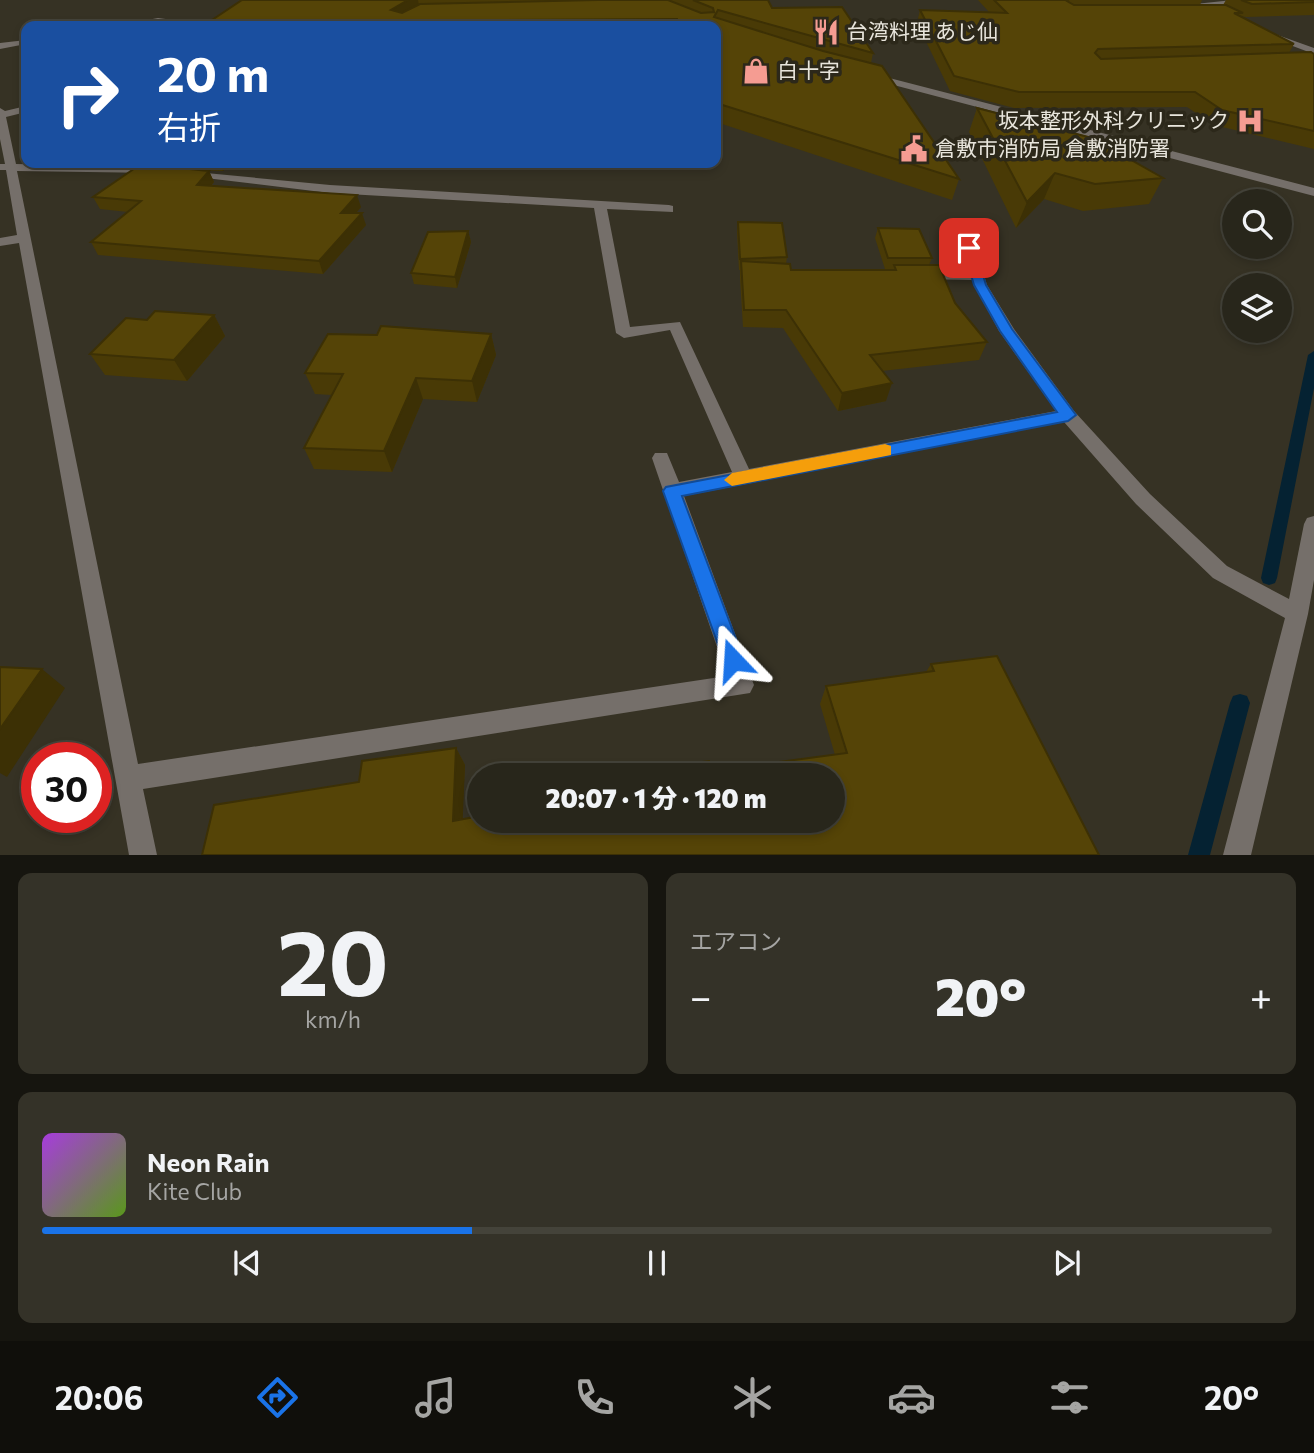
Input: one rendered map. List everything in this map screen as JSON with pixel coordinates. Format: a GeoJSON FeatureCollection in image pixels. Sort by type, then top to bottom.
{"type":"FeatureCollection","features":[{"type":"Feature","properties":{"kind":"street"},"geometry":{"type":"LineString","coordinates":[[1190,0],[1219,13],[1194,13]]}},
{"type":"Feature","properties":{"kind":"street"},"geometry":{"type":"LineString","coordinates":[[1199,4],[1275,0]]}},
{"type":"Feature","properties":{"kind":"street"},"geometry":{"type":"LineString","coordinates":[[1268,34],[1310,53]]}},
{"type":"Feature","properties":{"kind":"street"},"geometry":{"type":"LineString","coordinates":[[0,46],[21,43]]}},
{"type":"Feature","properties":{"kind":"street"},"geometry":{"type":"LineString","coordinates":[[864,75],[1314,192]]}},
{"type":"Feature","properties":{"kind":"street"},"geometry":{"type":"LineString","coordinates":[[21,110],[0,113],[6,166],[25,238],[143,855]]}},
{"type":"Feature","properties":{"kind":"street"},"geometry":{"type":"LineString","coordinates":[[81,168],[156,170],[330,189],[669,209]]}},
{"type":"Feature","properties":{"kind":"street"},"geometry":{"type":"LineString","coordinates":[[600,205],[624,333],[675,325],[744,478]]}},
{"type":"Feature","properties":{"kind":"street"},"geometry":{"type":"LineString","coordinates":[[0,242],[25,238]]}},
{"type":"Feature","properties":{"kind":"street"},"geometry":{"type":"LineString","coordinates":[[969,248],[977,276],[1006,331],[1068,415],[1143,499],[1220,572],[1297,614]]}},
{"type":"Feature","properties":{"kind":"street"},"geometry":{"type":"LineString","coordinates":[[909,275],[977,276]]}},
{"type":"Feature","properties":{"kind":"street"},"geometry":{"type":"LineString","coordinates":[[672,491],[1068,415]]}},
{"type":"Feature","properties":{"kind":"street"},"geometry":{"type":"LineString","coordinates":[[128,778],[742,685],[660,458]]}},
{"type":"Feature","properties":{"kind":"street"},"geometry":{"type":"LineString","coordinates":[[1237,855],[1297,614],[1314,524]]}},
{"type":"Feature","properties":{"kind":"building"},"geometry":{"type":"Polygon","coordinates":[[[242,0],[408,0],[391,10],[402,13],[420,4],[597,0],[668,0],[701,13],[714,12],[713,8],[693,0],[768,0],[772,8],[842,7],[873,53],[718,10],[714,17],[823,51],[882,66],[959,179],[721,105],[721,21],[210,21],[242,0]]]}},
{"type":"Feature","properties":{"kind":"building"},"geometry":{"type":"Polygon","coordinates":[[[994,0],[1068,0],[1074,5],[1226,5],[1243,13],[1234,13],[1294,44],[1098,49],[1095,53],[1101,59],[1311,52],[1314,54],[1314,131],[1222,110],[1195,92],[1019,92],[954,76],[920,10],[1007,13],[994,0]]]}},
{"type":"Feature","properties":{"kind":"building"},"geometry":{"type":"Polygon","coordinates":[[[1241,0],[1314,0],[1314,2],[1252,4],[1241,0]]]}},
{"type":"Feature","properties":{"kind":"building"},"geometry":{"type":"Polygon","coordinates":[[[977,108],[1092,138],[1163,178],[1095,184],[1055,173],[1027,202],[977,108]]]}},
{"type":"Feature","properties":{"kind":"building"},"geometry":{"type":"Polygon","coordinates":[[[135,168],[180,168],[209,171],[197,185],[357,195],[341,213],[362,213],[319,261],[91,242],[141,201],[93,197],[135,168]]]}},
{"type":"Feature","properties":{"kind":"building"},"geometry":{"type":"Polygon","coordinates":[[[738,222],[782,223],[787,257],[740,259],[738,222]]]}},
{"type":"Feature","properties":{"kind":"building"},"geometry":{"type":"Polygon","coordinates":[[[878,228],[919,229],[932,258],[888,258],[878,228]]]}},
{"type":"Feature","properties":{"kind":"building"},"geometry":{"type":"Polygon","coordinates":[[[468,231],[455,277],[411,273],[428,232],[468,231]]]}},
{"type":"Feature","properties":{"kind":"building"},"geometry":{"type":"Polygon","coordinates":[[[741,261],[790,264],[791,270],[896,270],[894,265],[939,265],[955,303],[987,342],[870,355],[892,383],[842,393],[786,310],[744,310],[741,261]]]}},
{"type":"Feature","properties":{"kind":"building"},"geometry":{"type":"Polygon","coordinates":[[[155,311],[214,315],[174,360],[90,354],[126,318],[147,320],[155,311]]]}},
{"type":"Feature","properties":{"kind":"building"},"geometry":{"type":"Polygon","coordinates":[[[381,326],[491,334],[472,381],[416,378],[384,451],[304,448],[343,374],[305,373],[328,334],[377,335],[381,326]]]}},
{"type":"Feature","properties":{"kind":"building"},"geometry":{"type":"Polygon","coordinates":[[[997,656],[1099,855],[202,855],[214,805],[359,782],[362,761],[456,748],[453,821],[467,818],[467,833],[845,833],[845,763],[771,763],[847,753],[826,686],[934,671],[931,664],[997,656]]]}},
{"type":"Feature","properties":{"kind":"building"},"geometry":{"type":"Polygon","coordinates":[[[0,667],[42,669],[0,729],[0,667]]]}},
{"type":"Feature","properties":{"kind":"waterway"},"geometry":{"type":"LineString","coordinates":[[1269,578],[1314,355]]}},
{"type":"Feature","properties":{"kind":"waterway"},"geometry":{"type":"LineString","coordinates":[[1199,855],[1240,703]]}},
{"type":"Feature","properties":{"kind":"slow traffic"},"geometry":{"type":"LineString","coordinates":[[732,480],[885,450]]}},
{"type":"Feature","properties":{"kind":"place","name":"台湾料理 あじ仙"},"geometry":{"type":"Point","coordinates":[826,32]}},
{"type":"Feature","properties":{"kind":"place","name":"白十字"},"geometry":{"type":"Point","coordinates":[756,71]}},
{"type":"Feature","properties":{"kind":"place","name":"坂本整形外科クリニック"},"geometry":{"type":"Point","coordinates":[1250,121]}},
{"type":"Feature","properties":{"kind":"place","name":"倉敷市消防局 倉敷消防署"},"geometry":{"type":"Point","coordinates":[914,149]}},
{"type":"Feature","properties":{"kind":"route"},"geometry":{"type":"LineString","coordinates":[[733,660],[672,491],[1068,415],[1006,331],[980,285],[969,248]]}}]}
